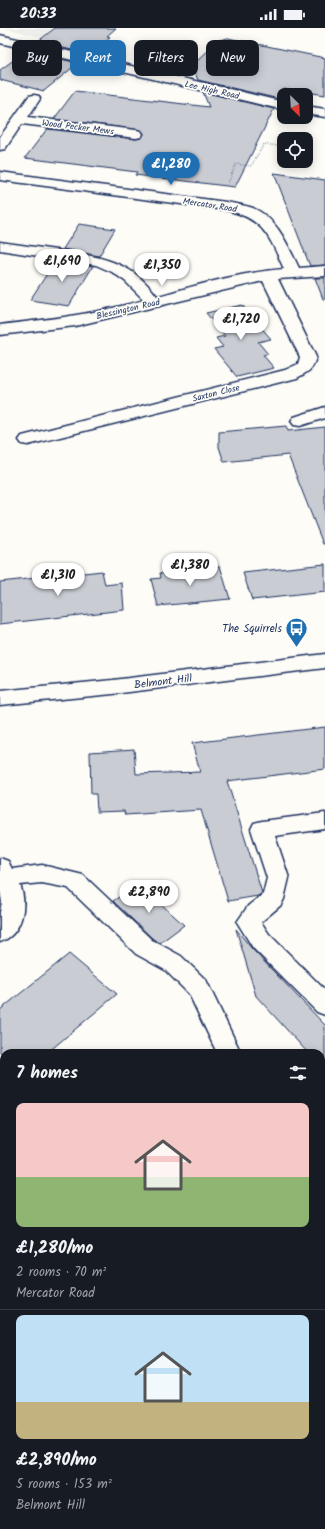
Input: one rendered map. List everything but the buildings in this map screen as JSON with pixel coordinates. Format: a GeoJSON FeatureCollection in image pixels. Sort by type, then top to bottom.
{"type":"FeatureCollection","features":[{"type":"Feature","properties":{"kind":"main road","name":"Lee High Road"},"geometry":{"type":"LineString","coordinates":[[0,39],[277,105]]}},
{"type":"Feature","properties":{"kind":"main road"},"geometry":{"type":"LineString","coordinates":[[0,146],[34,99]]}},
{"type":"Feature","properties":{"kind":"main road"},"geometry":{"type":"LineString","coordinates":[[313,111],[325,113]]}},
{"type":"Feature","properties":{"kind":"main road","name":"Wood Pecker Mews"},"geometry":{"type":"LineString","coordinates":[[19,120],[136,134]]}},
{"type":"Feature","properties":{"kind":"main road","name":"Mercator Road"},"geometry":{"type":"LineString","coordinates":[[0,176],[218,205],[253,213],[266,223],[275,235],[293,272]]}},
{"type":"Feature","properties":{"kind":"main road","name":"Blessington Road"},"geometry":{"type":"LineString","coordinates":[[0,330],[75,321],[268,275],[293,272],[325,271]]}},
{"type":"Feature","properties":{"kind":"main road","name":"Saxton Close"},"geometry":{"type":"LineString","coordinates":[[28,440],[291,374],[305,367],[308,357],[268,275]]}},
{"type":"Feature","properties":{"kind":"main road"},"geometry":{"type":"LineString","coordinates":[[300,421],[325,412]]}},
{"type":"Feature","properties":{"kind":"main road","name":"Belmont Hill"},"geometry":{"type":"LineString","coordinates":[[0,698],[113,687],[325,661]]}},
{"type":"Feature","properties":{"kind":"lane"},"geometry":{"type":"LineString","coordinates":[[0,246],[99,261],[113,266],[127,273],[155,303]]}},
{"type":"Feature","properties":{"kind":"lane"},"geometry":{"type":"LineString","coordinates":[[325,821],[262,829],[278,878],[273,899],[256,912],[248,922],[261,941],[325,1005]]}},
{"type":"Feature","properties":{"kind":"lane"},"geometry":{"type":"LineString","coordinates":[[0,933],[6,928],[13,902],[3,872],[42,874],[75,881],[144,947],[173,963],[198,986],[227,1049]]}},
{"type":"Feature","properties":{"kind":"path"},"geometry":{"type":"LineString","coordinates":[[218,205],[236,164],[251,166],[264,144],[277,146]]}},
{"type":"Feature","properties":{"kind":"shaded area"},"geometry":{"type":"Polygon","coordinates":[[[4,28],[54,28],[41,37],[4,28]]]}},
{"type":"Feature","properties":{"kind":"place","name":"The Squirrels"},"geometry":{"type":"Point","coordinates":[297,648]}}]}
